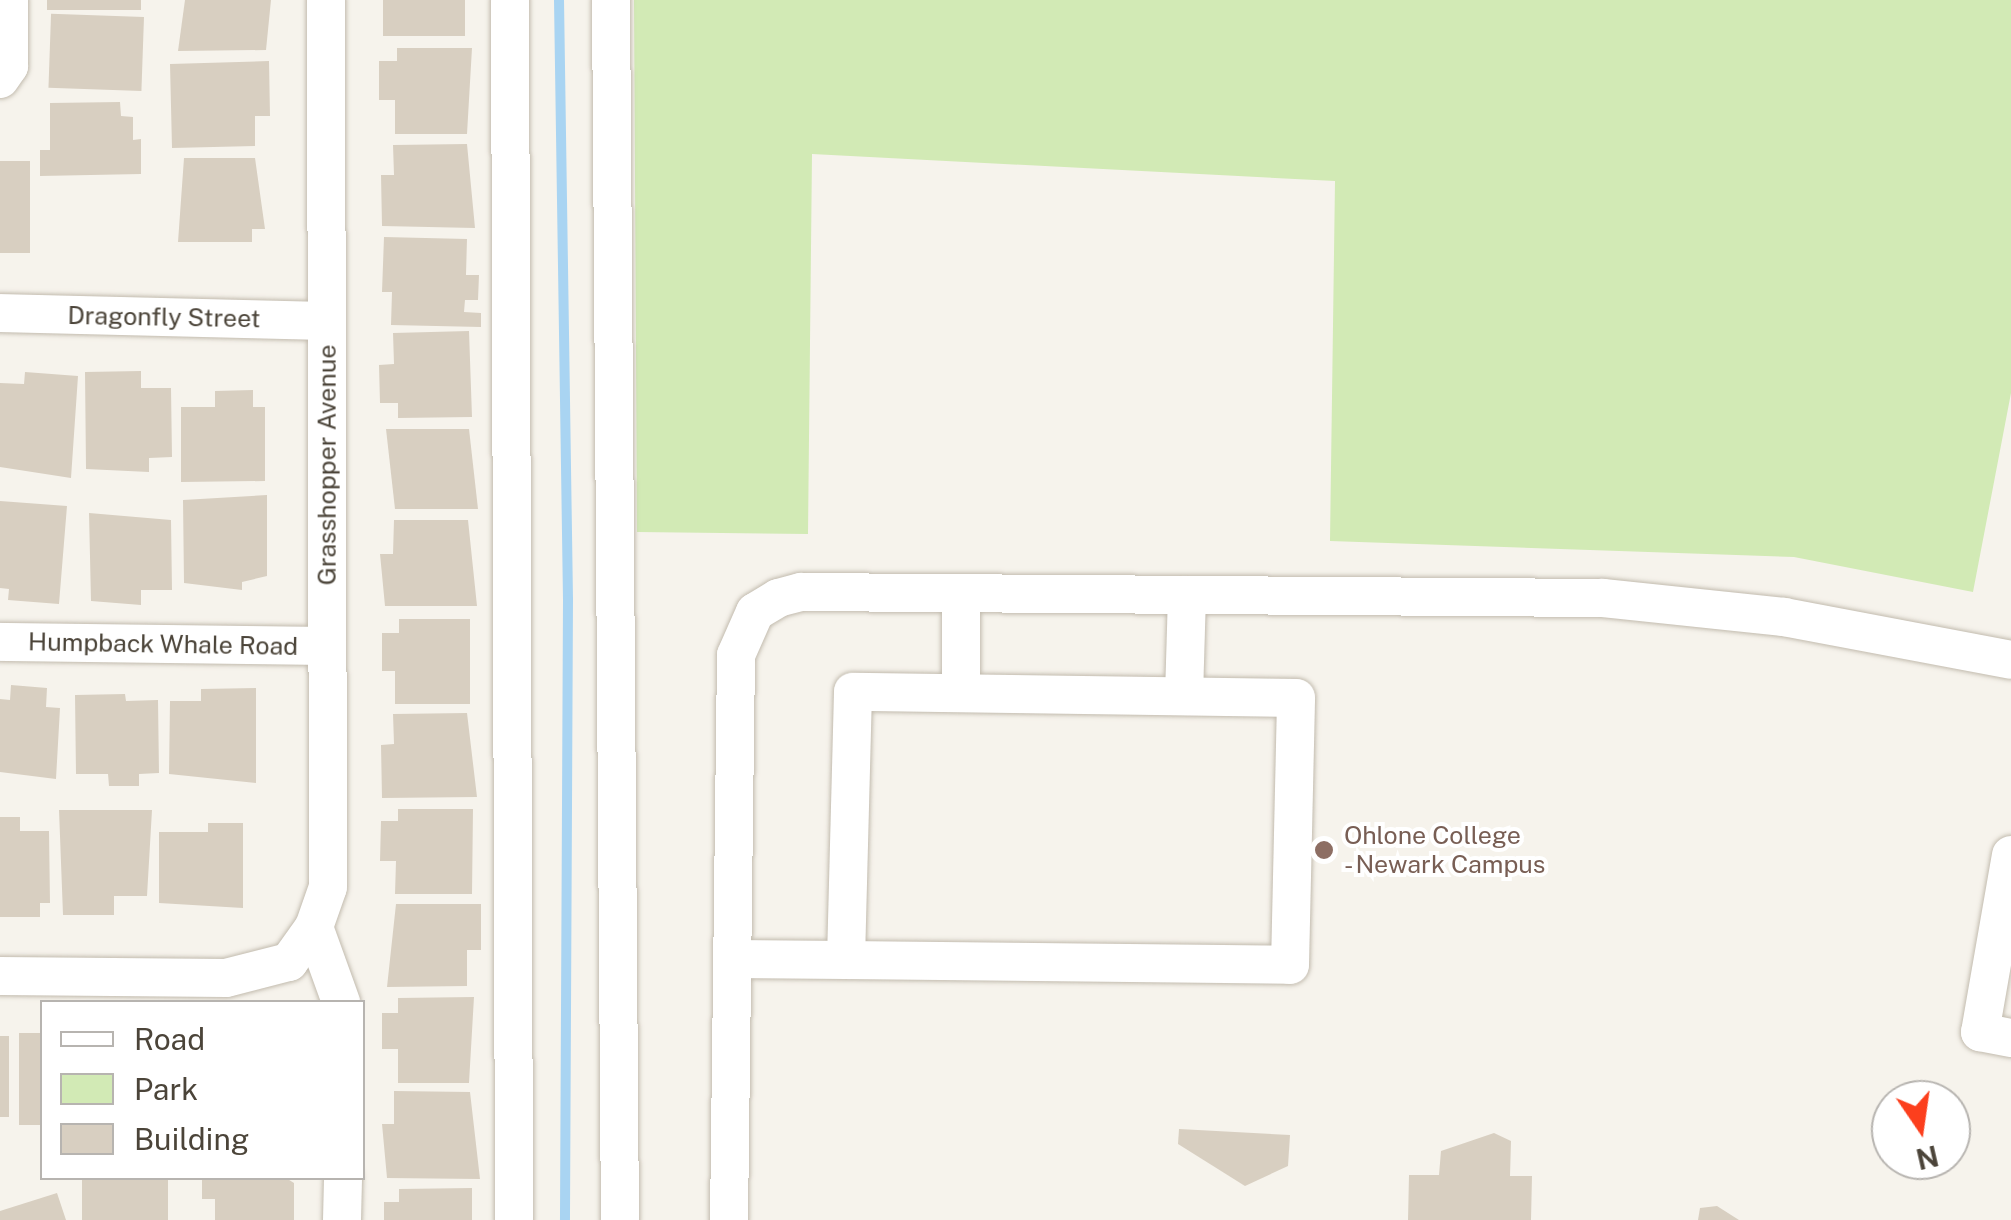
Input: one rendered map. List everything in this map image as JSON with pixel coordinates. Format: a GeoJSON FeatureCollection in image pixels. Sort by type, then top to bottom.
{"type":"FeatureCollection","features":[{"type":"Feature","properties":{"kind":"street"},"geometry":{"type":"LineString","coordinates":[[0,79],[9,66],[10,0]]}},
{"type":"Feature","properties":{"kind":"street","name":"Grasshopper Avenue"},"geometry":{"type":"LineString","coordinates":[[314,927],[328,887],[326,0]]}},
{"type":"Feature","properties":{"kind":"street"},"geometry":{"type":"LineString","coordinates":[[510,0],[514,1220]]}},
{"type":"Feature","properties":{"kind":"street"},"geometry":{"type":"LineString","coordinates":[[611,0],[620,1220]]}},
{"type":"Feature","properties":{"kind":"street","name":"Dragonfly Street"},"geometry":{"type":"LineString","coordinates":[[0,313],[327,321]]}},
{"type":"Feature","properties":{"kind":"street"},"geometry":{"type":"LineString","coordinates":[[729,1220],[742,632],[755,612],[801,592],[1664,602],[2011,660]]}},
{"type":"Feature","properties":{"kind":"street"},"geometry":{"type":"LineString","coordinates":[[961,593],[961,693]]}},
{"type":"Feature","properties":{"kind":"street"},"geometry":{"type":"LineString","coordinates":[[1184,696],[1186,595]]}},
{"type":"Feature","properties":{"kind":"street","name":"Humpback Whale Road"},"geometry":{"type":"LineString","coordinates":[[0,642],[327,646]]}},
{"type":"Feature","properties":{"kind":"street"},"geometry":{"type":"LineString","coordinates":[[732,959],[1290,965],[1296,698],[853,692],[846,960]]}},
{"type":"Feature","properties":{"kind":"street"},"geometry":{"type":"LineString","coordinates":[[2011,855],[1980,1032],[2011,1038]]}},
{"type":"Feature","properties":{"kind":"street"},"geometry":{"type":"LineString","coordinates":[[0,976],[226,978],[289,962],[314,927]]}},
{"type":"Feature","properties":{"kind":"street"},"geometry":{"type":"LineString","coordinates":[[314,927],[340,1000]]}},
{"type":"Feature","properties":{"kind":"street"},"geometry":{"type":"LineString","coordinates":[[342,1220],[343,1180]]}},
{"type":"Feature","properties":{"kind":"green space"},"geometry":{"type":"Polygon","coordinates":[[[634,0],[2011,0],[2011,393],[1973,592],[1794,557],[1330,541],[1335,181],[812,154],[808,534],[637,532],[634,0]]]}},
{"type":"Feature","properties":{"kind":"building"},"geometry":{"type":"Polygon","coordinates":[[[47,0],[141,0],[141,10],[47,10],[47,0]]]}},
{"type":"Feature","properties":{"kind":"building"},"geometry":{"type":"Polygon","coordinates":[[[185,0],[271,0],[266,50],[178,51],[185,0]]]}},
{"type":"Feature","properties":{"kind":"building"},"geometry":{"type":"Polygon","coordinates":[[[383,0],[465,0],[465,36],[383,36],[383,0]]]}},
{"type":"Feature","properties":{"kind":"building"},"geometry":{"type":"Polygon","coordinates":[[[51,14],[144,17],[141,91],[48,88],[51,14]]]}},
{"type":"Feature","properties":{"kind":"building"},"geometry":{"type":"Polygon","coordinates":[[[397,48],[472,48],[467,134],[395,134],[395,100],[379,100],[379,61],[397,61],[397,48]]]}},
{"type":"Feature","properties":{"kind":"building"},"geometry":{"type":"Polygon","coordinates":[[[269,61],[270,116],[255,116],[255,146],[172,148],[170,64],[269,61]]]}},
{"type":"Feature","properties":{"kind":"building"},"geometry":{"type":"Polygon","coordinates":[[[120,102],[121,116],[133,117],[133,140],[141,139],[141,174],[40,176],[40,150],[50,150],[50,103],[120,102]]]}},
{"type":"Feature","properties":{"kind":"building"},"geometry":{"type":"Polygon","coordinates":[[[467,144],[475,228],[382,226],[381,175],[394,175],[393,145],[467,144]]]}},
{"type":"Feature","properties":{"kind":"building"},"geometry":{"type":"Polygon","coordinates":[[[184,158],[255,158],[265,229],[252,229],[252,242],[178,242],[184,158]]]}},
{"type":"Feature","properties":{"kind":"building"},"geometry":{"type":"Polygon","coordinates":[[[0,161],[30,161],[30,253],[0,253],[0,161]]]}},
{"type":"Feature","properties":{"kind":"building"},"geometry":{"type":"Polygon","coordinates":[[[384,237],[467,239],[466,275],[479,275],[478,300],[465,300],[464,312],[481,313],[481,327],[391,325],[392,292],[382,292],[384,237]]]}},
{"type":"Feature","properties":{"kind":"building"},"geometry":{"type":"Polygon","coordinates":[[[469,331],[472,417],[398,418],[398,403],[380,403],[379,365],[394,364],[393,333],[469,331]]]}},
{"type":"Feature","properties":{"kind":"building"},"geometry":{"type":"Polygon","coordinates":[[[141,371],[141,388],[171,388],[172,457],[149,458],[149,472],[86,469],[85,372],[141,371]]]}},
{"type":"Feature","properties":{"kind":"building"},"geometry":{"type":"Polygon","coordinates":[[[25,372],[78,376],[71,478],[0,467],[0,383],[24,384],[25,372]]]}},
{"type":"Feature","properties":{"kind":"building"},"geometry":{"type":"Polygon","coordinates":[[[253,390],[253,407],[265,407],[265,481],[181,482],[181,407],[215,407],[215,391],[253,390]]]}},
{"type":"Feature","properties":{"kind":"building"},"geometry":{"type":"Polygon","coordinates":[[[386,429],[469,429],[478,509],[395,509],[386,429]]]}},
{"type":"Feature","properties":{"kind":"building"},"geometry":{"type":"Polygon","coordinates":[[[267,495],[267,576],[242,582],[242,590],[184,583],[183,500],[267,495]]]}},
{"type":"Feature","properties":{"kind":"building"},"geometry":{"type":"Polygon","coordinates":[[[0,501],[67,506],[59,604],[8,600],[9,589],[0,588],[0,501]]]}},
{"type":"Feature","properties":{"kind":"building"},"geometry":{"type":"Polygon","coordinates":[[[89,513],[171,520],[172,590],[141,590],[141,605],[91,601],[89,513]]]}},
{"type":"Feature","properties":{"kind":"building"},"geometry":{"type":"Polygon","coordinates":[[[394,520],[468,520],[477,606],[385,606],[380,554],[393,554],[394,520]]]}},
{"type":"Feature","properties":{"kind":"building"},"geometry":{"type":"Polygon","coordinates":[[[399,619],[470,619],[470,704],[395,704],[395,671],[382,671],[382,633],[399,633],[399,619]]]}},
{"type":"Feature","properties":{"kind":"building"},"geometry":{"type":"Polygon","coordinates":[[[11,685],[47,688],[46,707],[60,708],[56,779],[0,772],[0,699],[10,700],[11,685]]]}},
{"type":"Feature","properties":{"kind":"building"},"geometry":{"type":"Polygon","coordinates":[[[256,688],[256,783],[169,774],[170,701],[201,701],[201,689],[256,688]]]}},
{"type":"Feature","properties":{"kind":"building"},"geometry":{"type":"Polygon","coordinates":[[[125,694],[126,701],[158,700],[159,773],[139,774],[139,786],[109,786],[108,774],[76,774],[75,695],[125,694]]]}},
{"type":"Feature","properties":{"kind":"building"},"geometry":{"type":"Polygon","coordinates":[[[467,713],[477,797],[382,798],[381,745],[394,744],[393,714],[467,713]]]}},
{"type":"Feature","properties":{"kind":"building"},"geometry":{"type":"Polygon","coordinates":[[[398,809],[473,809],[472,894],[395,894],[396,861],[380,861],[381,821],[398,821],[398,809]]]}},
{"type":"Feature","properties":{"kind":"building"},"geometry":{"type":"Polygon","coordinates":[[[59,810],[152,810],[147,896],[114,896],[114,915],[63,915],[59,810]]]}},
{"type":"Feature","properties":{"kind":"building"},"geometry":{"type":"Polygon","coordinates":[[[0,817],[20,817],[20,831],[49,831],[50,903],[40,903],[40,917],[0,917],[0,817]]]}},
{"type":"Feature","properties":{"kind":"building"},"geometry":{"type":"Polygon","coordinates":[[[208,823],[243,823],[243,908],[159,903],[159,832],[208,832],[208,823]]]}},
{"type":"Feature","properties":{"kind":"building"},"geometry":{"type":"Polygon","coordinates":[[[396,904],[481,904],[481,950],[467,950],[467,986],[387,987],[396,904]]]}},
{"type":"Feature","properties":{"kind":"building"},"geometry":{"type":"Polygon","coordinates":[[[474,997],[469,1083],[398,1083],[398,1049],[382,1049],[382,1013],[398,1013],[398,998],[474,997]]]}},
{"type":"Feature","properties":{"kind":"building"},"geometry":{"type":"Polygon","coordinates":[[[19,1033],[40,1033],[40,1125],[19,1125],[19,1033]]]}},
{"type":"Feature","properties":{"kind":"building"},"geometry":{"type":"Polygon","coordinates":[[[0,1036],[9,1036],[9,1117],[0,1117],[0,1036]]]}},
{"type":"Feature","properties":{"kind":"building"},"geometry":{"type":"Polygon","coordinates":[[[394,1091],[470,1092],[480,1179],[387,1178],[382,1124],[394,1124],[394,1091]]]}},
{"type":"Feature","properties":{"kind":"building"},"geometry":{"type":"Polygon","coordinates":[[[1179,1129],[1290,1135],[1288,1166],[1245,1186],[1178,1144],[1179,1129]]]}},
{"type":"Feature","properties":{"kind":"building"},"geometry":{"type":"Polygon","coordinates":[[[1494,1133],[1511,1141],[1510,1176],[1532,1176],[1531,1220],[1408,1220],[1409,1175],[1439,1175],[1441,1151],[1494,1133]]]}},
{"type":"Feature","properties":{"kind":"building"},"geometry":{"type":"Polygon","coordinates":[[[82,1180],[168,1180],[168,1220],[82,1220],[82,1180]]]}},
{"type":"Feature","properties":{"kind":"building"},"geometry":{"type":"Polygon","coordinates":[[[202,1180],[289,1180],[294,1183],[294,1220],[215,1220],[215,1199],[202,1199],[202,1180]]]}},
{"type":"Feature","properties":{"kind":"building"},"geometry":{"type":"Polygon","coordinates":[[[472,1188],[472,1220],[384,1220],[384,1202],[399,1202],[399,1189],[472,1188]]]}},
{"type":"Feature","properties":{"kind":"building"},"geometry":{"type":"Polygon","coordinates":[[[57,1193],[66,1220],[0,1220],[0,1211],[57,1193]]]}},
{"type":"Feature","properties":{"kind":"building"},"geometry":{"type":"Polygon","coordinates":[[[1717,1206],[1739,1220],[1698,1220],[1700,1208],[1717,1206]]]}},
{"type":"Feature","properties":{"kind":"waterway"},"geometry":{"type":"LineString","coordinates":[[559,0],[568,600],[565,1220]]}},
{"type":"Feature","properties":{"kind":"place","name":"Ohlone College - Newark Campus"},"geometry":{"type":"Point","coordinates":[1324,850]}}]}
